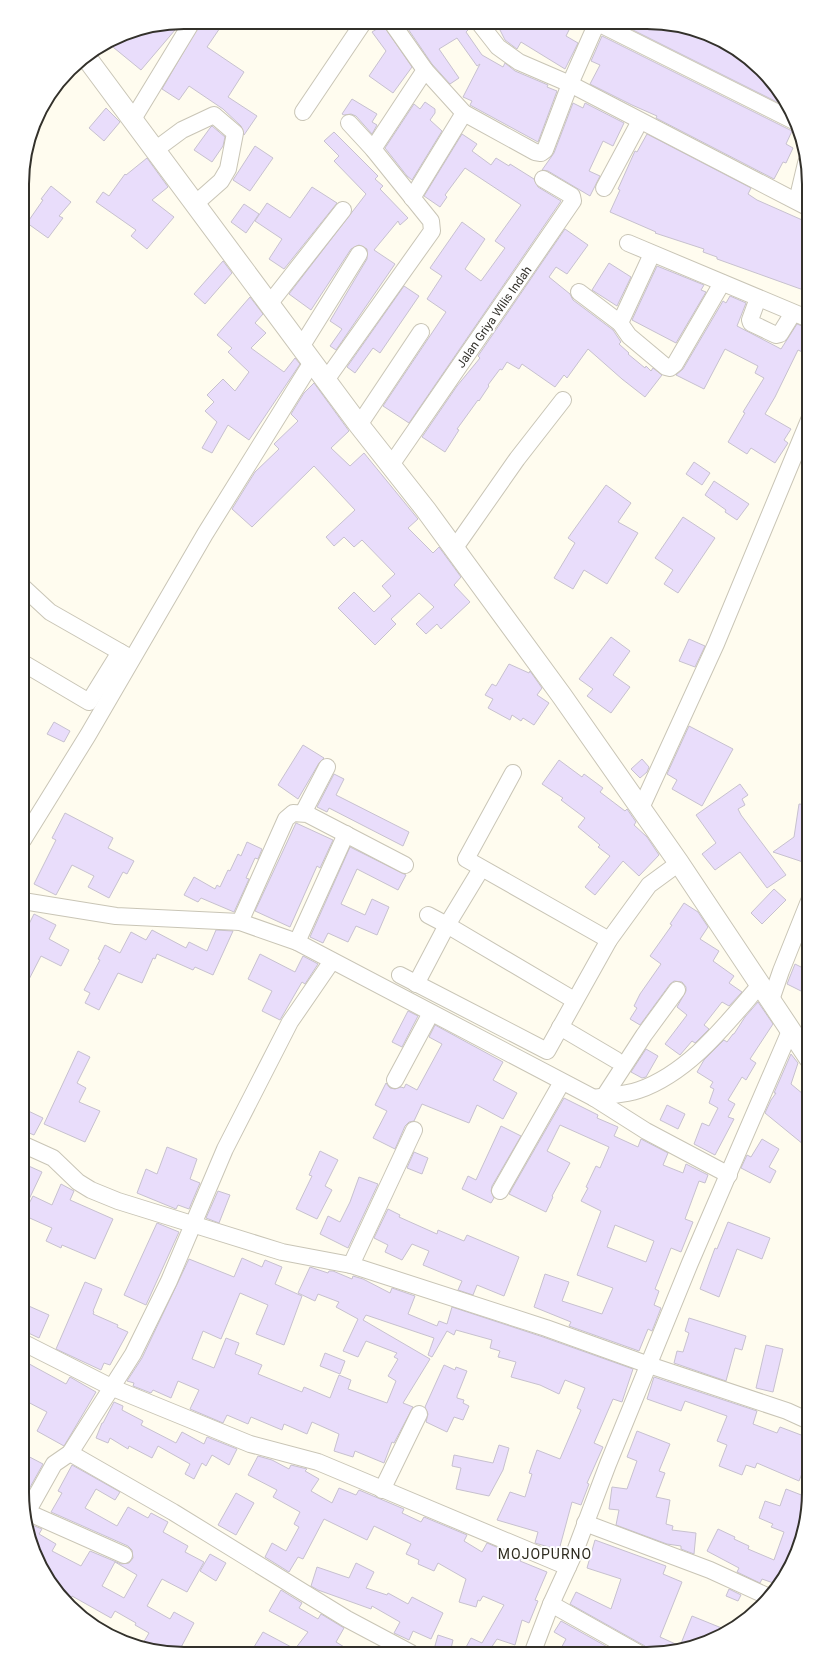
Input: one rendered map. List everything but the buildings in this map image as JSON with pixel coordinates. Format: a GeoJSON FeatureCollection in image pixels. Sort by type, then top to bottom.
{"type":"FeatureCollection","features":[{"type":"Feature","properties":{"kind":"main road"},"geometry":{"type":"LineString","coordinates":[[89,61],[359,425],[454,549],[641,808],[766,992],[802,1048]]}},
{"type":"Feature","properties":{"kind":"street"},"geometry":{"type":"LineString","coordinates":[[133,119],[187,29]]}},
{"type":"Feature","properties":{"kind":"street"},"geometry":{"type":"LineString","coordinates":[[303,112],[359,29]]}},
{"type":"Feature","properties":{"kind":"street"},"geometry":{"type":"LineString","coordinates":[[396,29],[425,70],[464,113],[535,152],[541,153],[545,150],[570,84],[594,29]]}},
{"type":"Feature","properties":{"kind":"street"},"geometry":{"type":"LineString","coordinates":[[484,29],[498,47],[506,54],[570,84],[802,204]]}},
{"type":"Feature","properties":{"kind":"street"},"geometry":{"type":"LineString","coordinates":[[610,29],[784,111]]}},
{"type":"Feature","properties":{"kind":"street"},"geometry":{"type":"LineString","coordinates":[[374,149],[425,70]]}},
{"type":"Feature","properties":{"kind":"street"},"geometry":{"type":"LineString","coordinates":[[412,198],[464,113]]}},
{"type":"Feature","properties":{"kind":"street"},"geometry":{"type":"LineString","coordinates":[[155,150],[182,130],[214,115],[235,133],[228,169],[221,181],[195,204]]}},
{"type":"Feature","properties":{"kind":"street"},"geometry":{"type":"LineString","coordinates":[[604,188],[640,121]]}},
{"type":"Feature","properties":{"kind":"street"},"geometry":{"type":"LineString","coordinates":[[326,380],[432,231],[431,221],[374,149],[349,123]]}},
{"type":"Feature","properties":{"kind":"street","name":"Jalan Griya Wilis Indah"},"geometry":{"type":"LineString","coordinates":[[391,465],[573,201],[572,196],[543,178]]}},
{"type":"Feature","properties":{"kind":"street"},"geometry":{"type":"LineString","coordinates":[[270,303],[342,210]]}},
{"type":"Feature","properties":{"kind":"street"},"geometry":{"type":"LineString","coordinates":[[628,243],[802,316]]}},
{"type":"Feature","properties":{"kind":"street"},"geometry":{"type":"LineString","coordinates":[[29,829],[126,655],[205,534],[307,355],[359,254]]}},
{"type":"Feature","properties":{"kind":"street"},"geometry":{"type":"LineString","coordinates":[[620,323],[652,254]]}},
{"type":"Feature","properties":{"kind":"street"},"geometry":{"type":"LineString","coordinates":[[579,292],[620,323],[629,336],[663,366],[672,367],[722,283]]}},
{"type":"Feature","properties":{"kind":"street"},"geometry":{"type":"LineString","coordinates":[[758,298],[750,320],[751,323],[776,335],[783,331],[793,313]]}},
{"type":"Feature","properties":{"kind":"street"},"geometry":{"type":"LineString","coordinates":[[359,425],[421,332]]}},
{"type":"Feature","properties":{"kind":"street"},"geometry":{"type":"LineString","coordinates":[[454,549],[517,459],[562,400]]}},
{"type":"Feature","properties":{"kind":"street"},"geometry":{"type":"LineString","coordinates":[[641,808],[716,644],[802,437]]}},
{"type":"Feature","properties":{"kind":"street"},"geometry":{"type":"LineString","coordinates":[[29,593],[50,612],[126,655]]}},
{"type":"Feature","properties":{"kind":"street"},"geometry":{"type":"LineString","coordinates":[[29,666],[89,702],[126,655]]}},
{"type":"Feature","properties":{"kind":"street"},"geometry":{"type":"LineString","coordinates":[[302,814],[327,766]]}},
{"type":"Feature","properties":{"kind":"street"},"geometry":{"type":"LineString","coordinates":[[513,773],[466,859],[481,869],[609,940]]}},
{"type":"Feature","properties":{"kind":"street"},"geometry":{"type":"LineString","coordinates":[[240,922],[286,820],[293,813],[302,814],[346,834],[405,865]]}},
{"type":"Feature","properties":{"kind":"street"},"geometry":{"type":"LineString","coordinates":[[297,942],[346,834]]}},
{"type":"Feature","properties":{"kind":"street"},"geometry":{"type":"LineString","coordinates":[[400,975],[547,1051],[574,1000],[609,940],[649,885],[679,863]]}},
{"type":"Feature","properties":{"kind":"street"},"geometry":{"type":"LineString","coordinates":[[416,984],[448,924],[481,869]]}},
{"type":"Feature","properties":{"kind":"street"},"geometry":{"type":"LineString","coordinates":[[29,902],[116,916],[240,922],[297,942],[562,1082],[599,1097],[646,1131],[729,1174]]}},
{"type":"Feature","properties":{"kind":"street"},"geometry":{"type":"LineString","coordinates":[[428,915],[448,924],[574,1000]]}},
{"type":"Feature","properties":{"kind":"street"},"geometry":{"type":"LineString","coordinates":[[599,1097],[638,1090],[672,1073],[696,1054],[766,992],[781,971],[802,918]]}},
{"type":"Feature","properties":{"kind":"street"},"geometry":{"type":"LineString","coordinates":[[29,1507],[54,1464],[70,1453],[113,1388],[147,1328],[225,1149],[290,1022],[332,961]]}},
{"type":"Feature","properties":{"kind":"street"},"geometry":{"type":"LineString","coordinates":[[599,1097],[676,990]]}},
{"type":"Feature","properties":{"kind":"street"},"geometry":{"type":"LineString","coordinates":[[395,1080],[431,1013]]}},
{"type":"Feature","properties":{"kind":"street"},"geometry":{"type":"LineString","coordinates":[[560,1027],[616,1060]]}},
{"type":"Feature","properties":{"kind":"street"},"geometry":{"type":"LineString","coordinates":[[535,1647],[551,1604],[568,1568],[690,1263],[790,1031]]}},
{"type":"Feature","properties":{"kind":"street"},"geometry":{"type":"LineString","coordinates":[[500,1191],[562,1082]]}},
{"type":"Feature","properties":{"kind":"street"},"geometry":{"type":"LineString","coordinates":[[351,1265],[414,1130]]}},
{"type":"Feature","properties":{"kind":"street"},"geometry":{"type":"LineString","coordinates":[[29,1147],[53,1158],[78,1182],[92,1190],[118,1201],[282,1252],[351,1265],[546,1328],[802,1417]]}},
{"type":"Feature","properties":{"kind":"street"},"geometry":{"type":"LineString","coordinates":[[29,1346],[113,1388],[250,1444],[318,1462],[568,1568]]}},
{"type":"Feature","properties":{"kind":"street"},"geometry":{"type":"LineString","coordinates":[[382,1490],[419,1414]]}},
{"type":"Feature","properties":{"kind":"street"},"geometry":{"type":"LineString","coordinates":[[70,1453],[173,1512],[347,1619],[400,1647]]}},
{"type":"Feature","properties":{"kind":"street"},"geometry":{"type":"LineString","coordinates":[[30,1515],[124,1555]]}},
{"type":"Feature","properties":{"kind":"street"},"geometry":{"type":"LineString","coordinates":[[585,1523],[710,1570],[764,1595]]}},
{"type":"Feature","properties":{"kind":"street"},"geometry":{"type":"LineString","coordinates":[[551,1604],[628,1647]]}},
{"type":"Feature","properties":{"kind":"district","name":"MOJOPURNO"},"geometry":{"type":"Point","coordinates":[545,1554]}}]}
